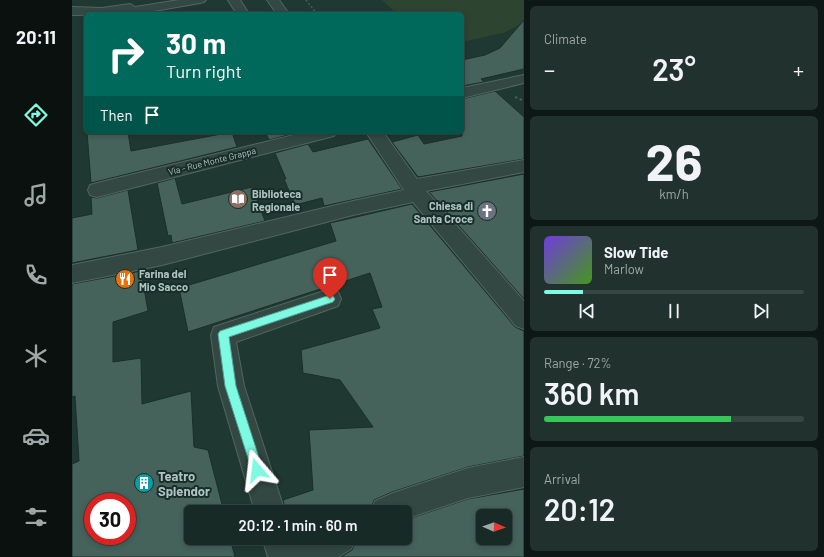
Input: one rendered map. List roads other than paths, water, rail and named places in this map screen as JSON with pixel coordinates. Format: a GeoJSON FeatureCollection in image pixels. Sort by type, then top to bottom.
{"type":"FeatureCollection","features":[{"type":"Feature","properties":{"kind":"street"},"geometry":{"type":"LineString","coordinates":[[128,12],[200,0]]}},
{"type":"Feature","properties":{"kind":"street"},"geometry":{"type":"LineString","coordinates":[[235,0],[241,12]]}},
{"type":"Feature","properties":{"kind":"street"},"geometry":{"type":"LineString","coordinates":[[273,0],[282,12]]}},
{"type":"Feature","properties":{"kind":"street"},"geometry":{"type":"LineString","coordinates":[[72,11],[90,12],[133,8],[147,9]]}},
{"type":"Feature","properties":{"kind":"street"},"geometry":{"type":"LineString","coordinates":[[72,22],[84,19]]}},
{"type":"Feature","properties":{"kind":"street"},"geometry":{"type":"LineString","coordinates":[[464,93],[524,79]]}},
{"type":"Feature","properties":{"kind":"street","name":"Via - Rue Monte Grappa"},"geometry":{"type":"LineString","coordinates":[[97,190],[312,134]]}},
{"type":"Feature","properties":{"kind":"street"},"geometry":{"type":"LineString","coordinates":[[375,134],[414,190],[524,318]]}},
{"type":"Feature","properties":{"kind":"street"},"geometry":{"type":"LineString","coordinates":[[72,274],[162,256],[329,214],[414,190],[524,166]]}},
{"type":"Feature","properties":{"kind":"street"},"geometry":{"type":"LineString","coordinates":[[268,505],[231,386],[223,334],[330,299]]}},
{"type":"Feature","properties":{"kind":"street"},"geometry":{"type":"LineString","coordinates":[[402,505],[468,483],[524,472]]}},
{"type":"Feature","properties":{"kind":"street"},"geometry":{"type":"LineString","coordinates":[[280,545],[284,557]]}},
{"type":"Feature","properties":{"kind":"street"},"geometry":{"type":"LineString","coordinates":[[306,557],[327,545]]}},
{"type":"Feature","properties":{"kind":"place","name":"Biblioteca Regionale"},"geometry":{"type":"Point","coordinates":[238,199]}},
{"type":"Feature","properties":{"kind":"place","name":"Chiesa di Santa Croce"},"geometry":{"type":"Point","coordinates":[487,211]}},
{"type":"Feature","properties":{"kind":"place","name":"Farina del Mio Sacco"},"geometry":{"type":"Point","coordinates":[125,279]}},
{"type":"Feature","properties":{"kind":"place","name":"Teatro Splendor"},"geometry":{"type":"Point","coordinates":[144,483]}}]}
